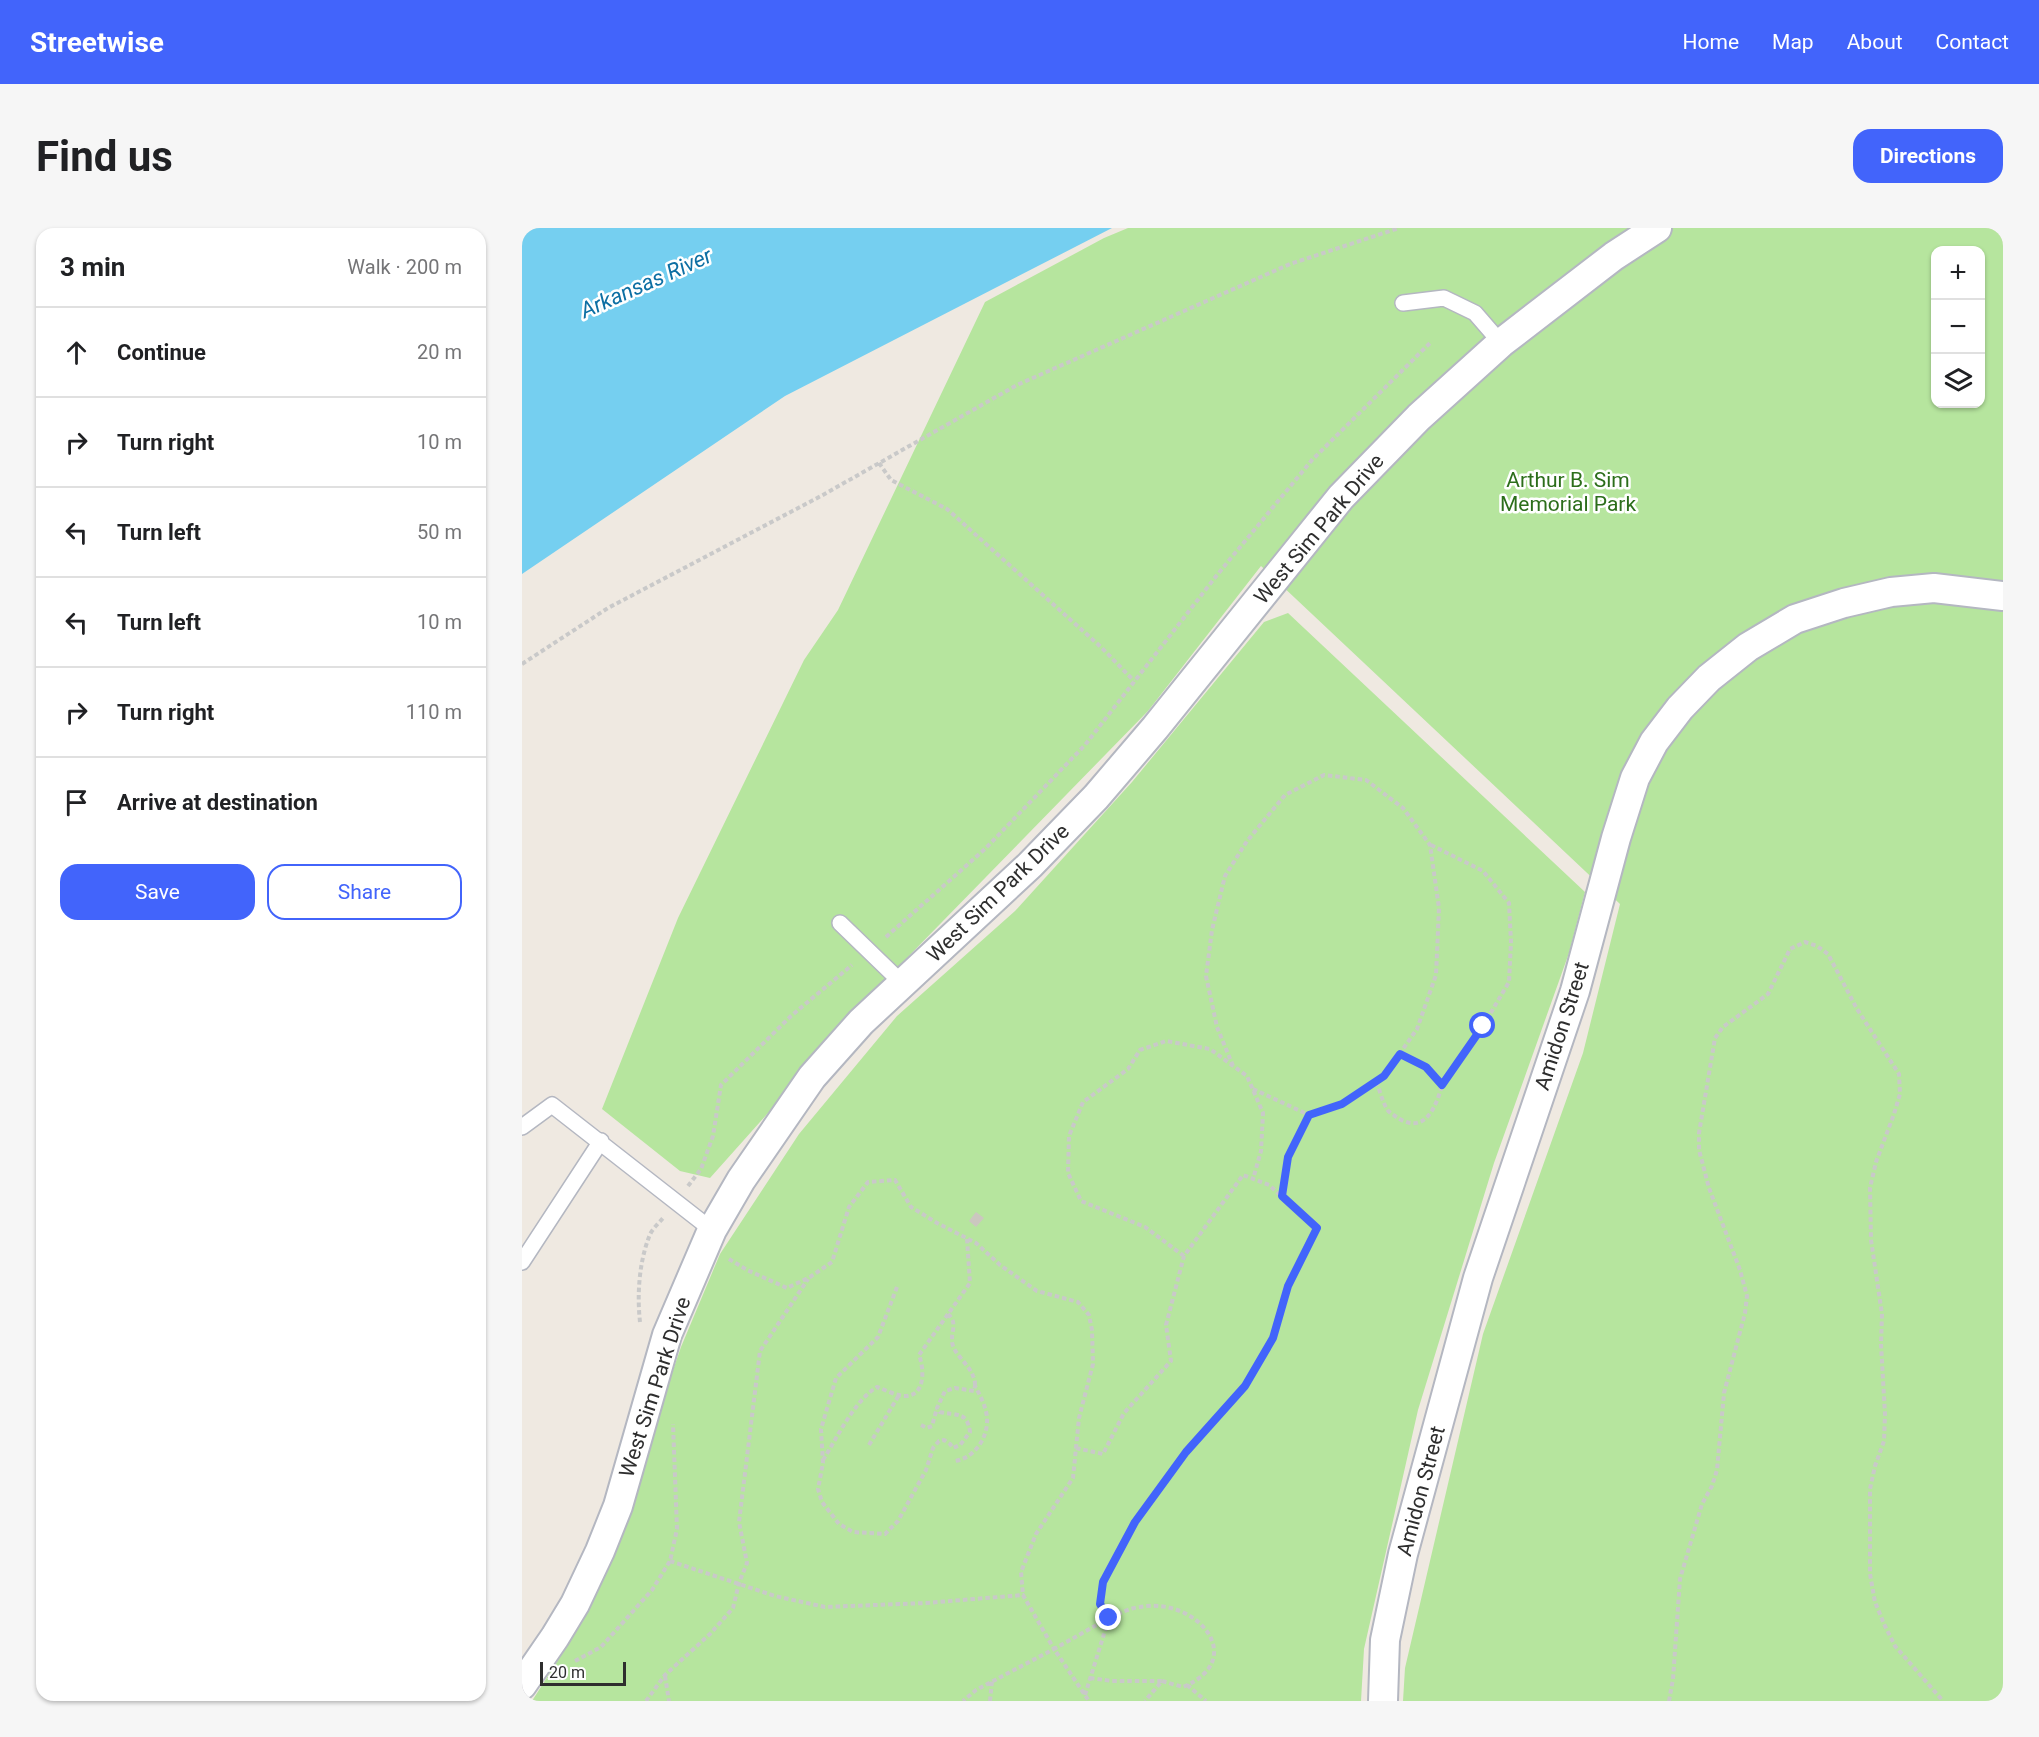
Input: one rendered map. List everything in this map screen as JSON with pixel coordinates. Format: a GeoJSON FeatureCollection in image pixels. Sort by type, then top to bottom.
{"type":"FeatureCollection","features":[{"type":"Feature","properties":{"kind":"street","name":"West Sim Park Drive"},"geometry":{"type":"LineString","coordinates":[[522,1685],[560,1628],[600,1551],[618,1506],[667,1335],[716,1242],[741,1180],[812,1077],[861,1022],[1030,865],[1096,796],[1155,728],[1341,497],[1419,417],[1501,344],[1614,256],[1657,228]]}},
{"type":"Feature","properties":{"kind":"street","name":"Amidon Street"},"geometry":{"type":"LineString","coordinates":[[1383,1701],[1385,1640],[1403,1554],[1478,1278],[1575,991],[1616,838],[1635,778],[1654,742],[1680,708],[1709,678],[1748,647],[1795,619],[1844,603],[1902,591],[1934,588],[2003,596]]}},
{"type":"Feature","properties":{"kind":"lane"},"geometry":{"type":"LineString","coordinates":[[1403,303],[1444,298],[1474,313],[1501,344]]}},
{"type":"Feature","properties":{"kind":"lane"},"geometry":{"type":"LineString","coordinates":[[840,923],[902,983]]}},
{"type":"Feature","properties":{"kind":"lane"},"geometry":{"type":"LineString","coordinates":[[522,1127],[552,1105],[601,1141],[716,1242]]}},
{"type":"Feature","properties":{"kind":"lane"},"geometry":{"type":"LineString","coordinates":[[522,1262],[601,1141]]}},
{"type":"Feature","properties":{"kind":"path"},"geometry":{"type":"LineString","coordinates":[[522,664],[608,608],[821,496],[1028,380],[1290,264],[1399,228]]}},
{"type":"Feature","properties":{"kind":"path"},"geometry":{"type":"LineString","coordinates":[[879,463],[891,480],[947,509],[1102,648],[1134,681]]}},
{"type":"Feature","properties":{"kind":"path"},"geometry":{"type":"LineString","coordinates":[[1233,1066],[1217,1027],[1206,976],[1212,930],[1225,876],[1247,841],[1285,795],[1324,775],[1366,780],[1403,808],[1431,845],[1483,871],[1509,903],[1511,942],[1509,982],[1483,1026],[1442,1085],[1438,1101],[1429,1117],[1415,1124],[1405,1122],[1387,1111],[1376,1082]]}},
{"type":"Feature","properties":{"kind":"path"},"geometry":{"type":"LineString","coordinates":[[1252,1089],[1309,1115],[1342,1104],[1384,1076],[1417,1029],[1436,975],[1439,908],[1431,845]]}},
{"type":"Feature","properties":{"kind":"path"},"geometry":{"type":"LineString","coordinates":[[1669,1701],[1673,1678],[1680,1579],[1702,1504],[1712,1486],[1717,1470],[1724,1393],[1745,1313],[1747,1296],[1740,1270],[1709,1188],[1699,1150],[1699,1133],[1715,1038],[1723,1026],[1768,994],[1790,949],[1805,942],[1817,946],[1828,954],[1857,1009],[1899,1074],[1900,1094],[1869,1188],[1871,1240],[1882,1314],[1881,1344],[1885,1414],[1884,1441],[1870,1489],[1870,1574],[1875,1602],[1895,1646],[1943,1701]]}},
{"type":"Feature","properties":{"kind":"path"},"geometry":{"type":"LineString","coordinates":[[1184,1256],[1145,1227],[1081,1201],[1068,1173],[1069,1136],[1083,1101],[1128,1069],[1140,1050],[1166,1041],[1210,1049],[1247,1076],[1263,1113],[1261,1151],[1253,1179]]}},
{"type":"Feature","properties":{"kind":"path"},"geometry":{"type":"LineString","coordinates":[[1400,1054],[1426,1067],[1442,1085]]}},
{"type":"Feature","properties":{"kind":"path"},"geometry":{"type":"LineString","coordinates":[[1282,1196],[1288,1157],[1309,1115]]}},
{"type":"Feature","properties":{"kind":"path"},"geometry":{"type":"LineString","coordinates":[[1076,1448],[1103,1454],[1124,1413],[1171,1361],[1166,1325],[1184,1256],[1243,1175],[1269,1185],[1317,1228],[1288,1286],[1273,1338],[1245,1386],[1186,1452],[1135,1522],[1103,1582],[1100,1604],[1109,1618]]}},
{"type":"Feature","properties":{"kind":"path"},"geometry":{"type":"LineString","coordinates":[[716,1242],[747,1270],[787,1288],[810,1277],[832,1262],[849,1207],[868,1182],[895,1180],[911,1207],[976,1243],[1000,1265],[1037,1291],[1078,1302],[1089,1315],[1093,1364],[1079,1418],[1073,1478],[1036,1534],[1021,1572],[1023,1595],[1054,1649],[1089,1701]]}},
{"type":"Feature","properties":{"kind":"path"},"geometry":{"type":"LineString","coordinates":[[822,1460],[869,1392],[877,1387],[907,1396],[914,1394],[920,1386],[923,1372],[919,1355],[970,1283],[967,1238]]}},
{"type":"Feature","properties":{"kind":"path"},"geometry":{"type":"LineString","coordinates":[[646,1701],[664,1675],[710,1634],[733,1608],[747,1563],[739,1522],[760,1351],[810,1277]]}},
{"type":"Feature","properties":{"kind":"path"},"geometry":{"type":"LineString","coordinates":[[897,1287],[878,1337],[836,1377],[821,1429],[822,1460],[818,1489],[822,1502],[839,1524],[854,1532],[885,1534],[898,1521],[926,1470],[933,1448],[939,1441],[944,1440],[952,1448],[960,1445],[970,1432],[969,1421],[963,1416],[940,1412],[937,1408]]}},
{"type":"Feature","properties":{"kind":"path"},"geometry":{"type":"LineString","coordinates":[[948,1314],[952,1318],[954,1327],[952,1342],[973,1376],[975,1386],[983,1400],[988,1421],[985,1434],[973,1452],[955,1461]]}},
{"type":"Feature","properties":{"kind":"path"},"geometry":{"type":"LineString","coordinates":[[921,1425],[927,1428],[932,1426],[945,1391],[955,1388],[974,1391],[975,1386]]}},
{"type":"Feature","properties":{"kind":"path"},"geometry":{"type":"LineString","coordinates":[[869,1445],[898,1395]]}},
{"type":"Feature","properties":{"kind":"path"},"geometry":{"type":"LineString","coordinates":[[670,1561],[775,1596],[825,1607],[926,1603],[1023,1595]]}},
{"type":"Feature","properties":{"kind":"path"},"geometry":{"type":"LineString","coordinates":[[963,1701],[976,1690],[1109,1618],[1140,1606],[1157,1606],[1195,1617],[1212,1637],[1214,1648],[1211,1662],[1202,1676],[1182,1687],[1162,1681],[1112,1681],[1090,1678]]}},
{"type":"Feature","properties":{"kind":"path"},"geometry":{"type":"LineString","coordinates":[[1085,1696],[1109,1618]]}},
{"type":"Feature","properties":{"kind":"path"},"geometry":{"type":"LineString","coordinates":[[664,1675],[669,1701]]}},
{"type":"Feature","properties":{"kind":"path"},"geometry":{"type":"LineString","coordinates":[[990,1701],[992,1681]]}},
{"type":"Feature","properties":{"kind":"path"},"geometry":{"type":"LineString","coordinates":[[1145,1701],[1162,1681]]}},
{"type":"Feature","properties":{"kind":"path"},"geometry":{"type":"LineString","coordinates":[[1187,1685],[1206,1701]]}},
{"type":"Feature","properties":{"kind":"green space","name":"Arthur B. Sim Memorial Park"},"geometry":{"type":"Polygon","coordinates":[[[1128,228],[2003,228],[2003,1701],[1403,1701],[1405,1668],[1483,1334],[1583,1053],[1620,904],[1261,566],[1148,711],[899,966],[710,1178],[680,1171],[602,1109],[678,918],[804,660],[838,610],[985,302],[1104,238],[1128,228]]]}},
{"type":"Feature","properties":{"kind":"green space"},"geometry":{"type":"Polygon","coordinates":[[[1288,613],[1585,892],[1569,953],[1494,1163],[1418,1410],[1364,1649],[1361,1701],[532,1701],[577,1630],[638,1489],[660,1408],[681,1347],[720,1254],[799,1134],[897,1016],[1015,911],[1132,782],[1264,622],[1288,613]]]}},
{"type":"Feature","properties":{"kind":"water","name":"Arkansas River"},"geometry":{"type":"Polygon","coordinates":[[[522,228],[1112,228],[785,396],[522,574],[522,228]]]}},
{"type":"Feature","properties":{"kind":"building"},"geometry":{"type":"Polygon","coordinates":[[[976,1212],[984,1218],[976,1227],[969,1221],[976,1212]]]}},
{"type":"Feature","properties":{"kind":"route"},"geometry":{"type":"LineString","coordinates":[[1109,1618],[1100,1604],[1103,1582],[1135,1522],[1186,1452],[1245,1386],[1273,1338],[1288,1286],[1317,1228],[1282,1196],[1288,1157],[1309,1115],[1342,1104],[1384,1076],[1400,1054],[1426,1067],[1442,1085],[1483,1026]]}}]}
